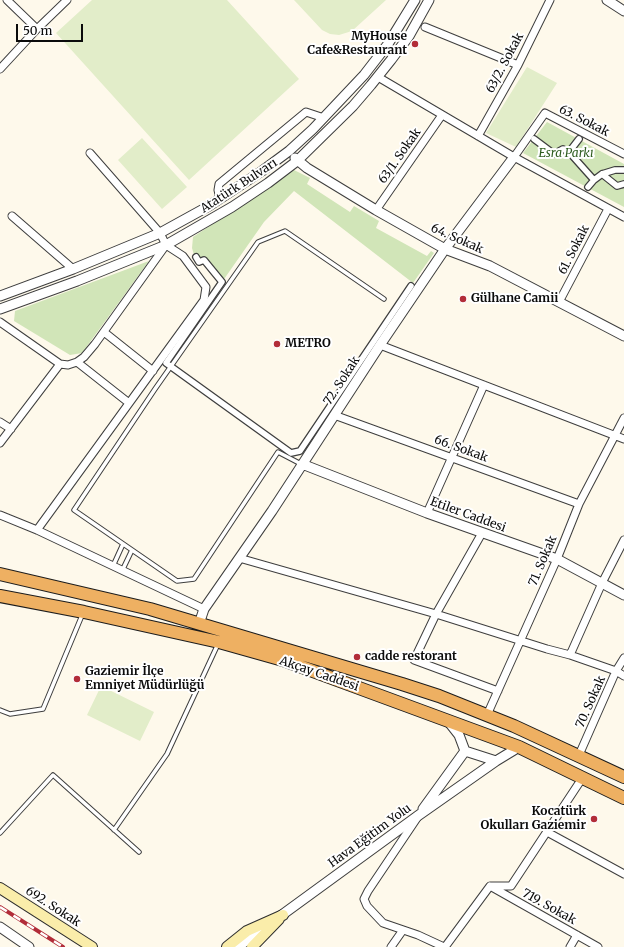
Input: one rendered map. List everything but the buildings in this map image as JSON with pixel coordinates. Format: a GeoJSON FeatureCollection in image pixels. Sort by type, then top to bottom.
{"type":"FeatureCollection","features":[{"type":"Feature","properties":{"kind":"highway","name":"Akçay Caddesi"},"geometry":{"type":"LineString","coordinates":[[0,574],[121,602],[402,684],[488,715],[624,777]]}},
{"type":"Feature","properties":{"kind":"highway","name":"Akçay Caddesi"},"geometry":{"type":"LineString","coordinates":[[0,596],[84,612],[219,642],[283,660],[519,747],[624,798]]}},
{"type":"Feature","properties":{"kind":"main road","name":"692. Sokak"},"geometry":{"type":"LineString","coordinates":[[0,888],[92,947]]}},
{"type":"Feature","properties":{"kind":"main road"},"geometry":{"type":"LineString","coordinates":[[227,947],[247,931],[283,915]]}},
{"type":"Feature","properties":{"kind":"main road"},"geometry":{"type":"LineString","coordinates":[[252,947],[283,915]]}},
{"type":"Feature","properties":{"kind":"street"},"geometry":{"type":"LineString","coordinates":[[7,0],[37,29]]}},
{"type":"Feature","properties":{"kind":"street"},"geometry":{"type":"LineString","coordinates":[[0,69],[37,29],[67,0]]}},
{"type":"Feature","properties":{"kind":"street","name":"Atatürk Bulvarı"},"geometry":{"type":"LineString","coordinates":[[0,296],[141,242],[220,199],[256,175],[289,151],[324,118],[364,75],[388,44],[414,0]]}},
{"type":"Feature","properties":{"kind":"street","name":"Atatürk Bulvarı"},"geometry":{"type":"LineString","coordinates":[[0,309],[77,281],[166,245],[232,207],[268,183],[297,161],[353,106],[378,77],[408,36],[429,0]]}},
{"type":"Feature","properties":{"kind":"street","name":"63/2. Sokak"},"geometry":{"type":"LineString","coordinates":[[478,136],[518,65],[550,0]]}},
{"type":"Feature","properties":{"kind":"street"},"geometry":{"type":"LineString","coordinates":[[607,0],[624,11]]}},
{"type":"Feature","properties":{"kind":"street"},"geometry":{"type":"LineString","coordinates":[[425,27],[518,65]]}},
{"type":"Feature","properties":{"kind":"street"},"geometry":{"type":"LineString","coordinates":[[378,77],[514,157],[624,217]]}},
{"type":"Feature","properties":{"kind":"street"},"geometry":{"type":"LineString","coordinates":[[220,199],[218,190],[219,184],[306,112],[324,118]]}},
{"type":"Feature","properties":{"kind":"street","name":"63. Sokak"},"geometry":{"type":"LineString","coordinates":[[514,157],[545,113],[624,154]]}},
{"type":"Feature","properties":{"kind":"street","name":"63/1. Sokak"},"geometry":{"type":"LineString","coordinates":[[376,210],[442,115]]}},
{"type":"Feature","properties":{"kind":"street"},"geometry":{"type":"LineString","coordinates":[[534,139],[554,154],[563,149],[569,152],[594,180]]}},
{"type":"Feature","properties":{"kind":"street"},"geometry":{"type":"LineString","coordinates":[[569,152],[579,139]]}},
{"type":"Feature","properties":{"kind":"street","name":"64. Sokak"},"geometry":{"type":"LineString","coordinates":[[289,151],[297,161],[376,210],[445,249],[490,266],[624,336]]}},
{"type":"Feature","properties":{"kind":"street"},"geometry":{"type":"LineString","coordinates":[[37,530],[204,300],[206,288],[183,256],[166,245],[160,233],[90,154]]}},
{"type":"Feature","properties":{"kind":"street","name":"72. Sokak"},"geometry":{"type":"LineString","coordinates":[[199,624],[204,609],[240,558],[380,345],[445,249],[514,157]]}},
{"type":"Feature","properties":{"kind":"street"},"geometry":{"type":"LineString","coordinates":[[588,187],[602,174],[615,170],[624,170]]}},
{"type":"Feature","properties":{"kind":"street"},"geometry":{"type":"LineString","coordinates":[[602,174],[617,186],[624,184]]}},
{"type":"Feature","properties":{"kind":"street","name":"61. Sokak"},"geometry":{"type":"LineString","coordinates":[[559,302],[608,209]]}},
{"type":"Feature","properties":{"kind":"street"},"geometry":{"type":"LineString","coordinates":[[12,216],[72,269]]}},
{"type":"Feature","properties":{"kind":"street"},"geometry":{"type":"LineString","coordinates":[[0,322],[60,364],[68,365],[77,362],[84,357],[104,332],[166,245]]}},
{"type":"Feature","properties":{"kind":"street"},"geometry":{"type":"LineString","coordinates":[[196,258],[199,262],[204,260],[222,282],[166,363],[291,453],[300,451],[411,286]]}},
{"type":"Feature","properties":{"kind":"street"},"geometry":{"type":"LineString","coordinates":[[104,332],[153,371]]}},
{"type":"Feature","properties":{"kind":"street"},"geometry":{"type":"LineString","coordinates":[[380,345],[624,439]]}},
{"type":"Feature","properties":{"kind":"street"},"geometry":{"type":"LineString","coordinates":[[77,362],[129,403]]}},
{"type":"Feature","properties":{"kind":"street"},"geometry":{"type":"LineString","coordinates":[[0,443],[60,364]]}},
{"type":"Feature","properties":{"kind":"street"},"geometry":{"type":"LineString","coordinates":[[427,513],[484,385]]}},
{"type":"Feature","properties":{"kind":"street","name":"66. Sokak"},"geometry":{"type":"LineString","coordinates":[[334,415],[579,504]]}},
{"type":"Feature","properties":{"kind":"street","name":"71. Sokak"},"geometry":{"type":"LineString","coordinates":[[488,715],[557,559],[579,504],[624,418]]}},
{"type":"Feature","properties":{"kind":"street"},"geometry":{"type":"LineString","coordinates":[[0,422],[11,429]]}},
{"type":"Feature","properties":{"kind":"street","name":"Etiler Caddesi"},"geometry":{"type":"LineString","coordinates":[[302,464],[427,513],[557,559],[624,595]]}},
{"type":"Feature","properties":{"kind":"street"},"geometry":{"type":"LineString","coordinates":[[0,515],[37,530],[204,609]]}},
{"type":"Feature","properties":{"kind":"street"},"geometry":{"type":"LineString","coordinates":[[482,533],[436,614],[414,660],[498,691]]}},
{"type":"Feature","properties":{"kind":"street"},"geometry":{"type":"LineString","coordinates":[[570,655],[602,583],[624,540]]}},
{"type":"Feature","properties":{"kind":"street"},"geometry":{"type":"LineString","coordinates":[[240,558],[436,614],[570,655],[616,671],[624,676]]}},
{"type":"Feature","properties":{"kind":"street","name":"70. Sokak"},"geometry":{"type":"LineString","coordinates":[[578,755],[616,671],[624,658]]}},
{"type":"Feature","properties":{"kind":"street"},"geometry":{"type":"LineString","coordinates":[[448,721],[459,735],[464,751]]}},
{"type":"Feature","properties":{"kind":"street","name":"Hava Eğitim Yolu"},"geometry":{"type":"LineString","coordinates":[[238,947],[419,815],[496,761],[519,747]]}},
{"type":"Feature","properties":{"kind":"street"},"geometry":{"type":"LineString","coordinates":[[464,751],[496,761]]}},
{"type":"Feature","properties":{"kind":"street"},"geometry":{"type":"LineString","coordinates":[[464,751],[419,815],[364,899],[367,906],[382,923],[418,935],[444,947],[490,886],[511,886],[583,777]]}},
{"type":"Feature","properties":{"kind":"street"},"geometry":{"type":"LineString","coordinates":[[547,832],[624,874]]}},
{"type":"Feature","properties":{"kind":"street","name":"719. Sokak"},"geometry":{"type":"LineString","coordinates":[[490,886],[598,947]]}},
{"type":"Feature","properties":{"kind":"street"},"geometry":{"type":"LineString","coordinates":[[0,927],[29,947]]}},
{"type":"Feature","properties":{"kind":"street"},"geometry":{"type":"LineString","coordinates":[[391,947],[403,930]]}},
{"type":"Feature","properties":{"kind":"street"},"geometry":{"type":"LineString","coordinates":[[570,947],[577,935]]}},
{"type":"Feature","properties":{"kind":"lane"},"geometry":{"type":"LineString","coordinates":[[302,464],[278,452],[194,579],[177,581],[74,510],[171,366],[258,242],[285,231],[384,299]]}},
{"type":"Feature","properties":{"kind":"lane"},"geometry":{"type":"LineString","coordinates":[[112,566],[123,544]]}},
{"type":"Feature","properties":{"kind":"lane"},"geometry":{"type":"LineString","coordinates":[[122,571],[132,550]]}},
{"type":"Feature","properties":{"kind":"lane"},"geometry":{"type":"LineString","coordinates":[[0,710],[10,714],[43,708],[84,612]]}},
{"type":"Feature","properties":{"kind":"lane"},"geometry":{"type":"LineString","coordinates":[[114,830],[167,754],[219,642]]}},
{"type":"Feature","properties":{"kind":"lane"},"geometry":{"type":"LineString","coordinates":[[0,833],[53,774],[139,852]]}},
{"type":"Feature","properties":{"kind":"green space"},"geometry":{"type":"Polygon","coordinates":[[[92,0],[227,0],[299,79],[189,180],[56,33],[92,0]]]}},
{"type":"Feature","properties":{"kind":"green space"},"geometry":{"type":"Polygon","coordinates":[[[294,0],[386,0],[352,31],[339,35],[330,34],[322,30],[294,0]]]}},
{"type":"Feature","properties":{"kind":"green space"},"geometry":{"type":"Polygon","coordinates":[[[527,67],[557,83],[516,147],[486,133],[527,67]]]}},
{"type":"Feature","properties":{"kind":"green space","name":"Esra Parkı"},"geometry":{"type":"Polygon","coordinates":[[[547,122],[624,164],[624,207],[523,153],[547,122]]]}},
{"type":"Feature","properties":{"kind":"green space"},"geometry":{"type":"Polygon","coordinates":[[[142,138],[187,187],[162,209],[118,160],[142,138]]]}},
{"type":"Feature","properties":{"kind":"green space"},"geometry":{"type":"Polygon","coordinates":[[[294,170],[310,178],[307,184],[350,212],[354,206],[379,221],[376,228],[427,256],[431,251],[434,253],[413,283],[294,191],[264,222],[222,282],[204,260],[199,262],[194,255],[192,248],[193,237],[294,170]]]}},
{"type":"Feature","properties":{"kind":"green space"},"geometry":{"type":"Polygon","coordinates":[[[149,261],[82,353],[70,355],[14,321],[15,311],[149,261]]]}},
{"type":"Feature","properties":{"kind":"green space"},"geometry":{"type":"Polygon","coordinates":[[[101,686],[154,712],[140,741],[87,715],[101,686]]]}},
{"type":"Feature","properties":{"kind":"railway"},"geometry":{"type":"LineString","coordinates":[[0,907],[63,947]]}},
{"type":"Feature","properties":{"kind":"place","name":"MyHouse Cafe&Restaurant"},"geometry":{"type":"Point","coordinates":[415,44]}},
{"type":"Feature","properties":{"kind":"place","name":"Gülhane Camii"},"geometry":{"type":"Point","coordinates":[463,299]}},
{"type":"Feature","properties":{"kind":"place","name":"METRO"},"geometry":{"type":"Point","coordinates":[277,344]}},
{"type":"Feature","properties":{"kind":"place","name":"cadde restorant"},"geometry":{"type":"Point","coordinates":[357,657]}},
{"type":"Feature","properties":{"kind":"place","name":"Gaziemir İlçe Emniyet Müdürlüğü"},"geometry":{"type":"Point","coordinates":[77,679]}},
{"type":"Feature","properties":{"kind":"place","name":"Kocatürk Okulları Gaziemir"},"geometry":{"type":"Point","coordinates":[594,819]}}]}
